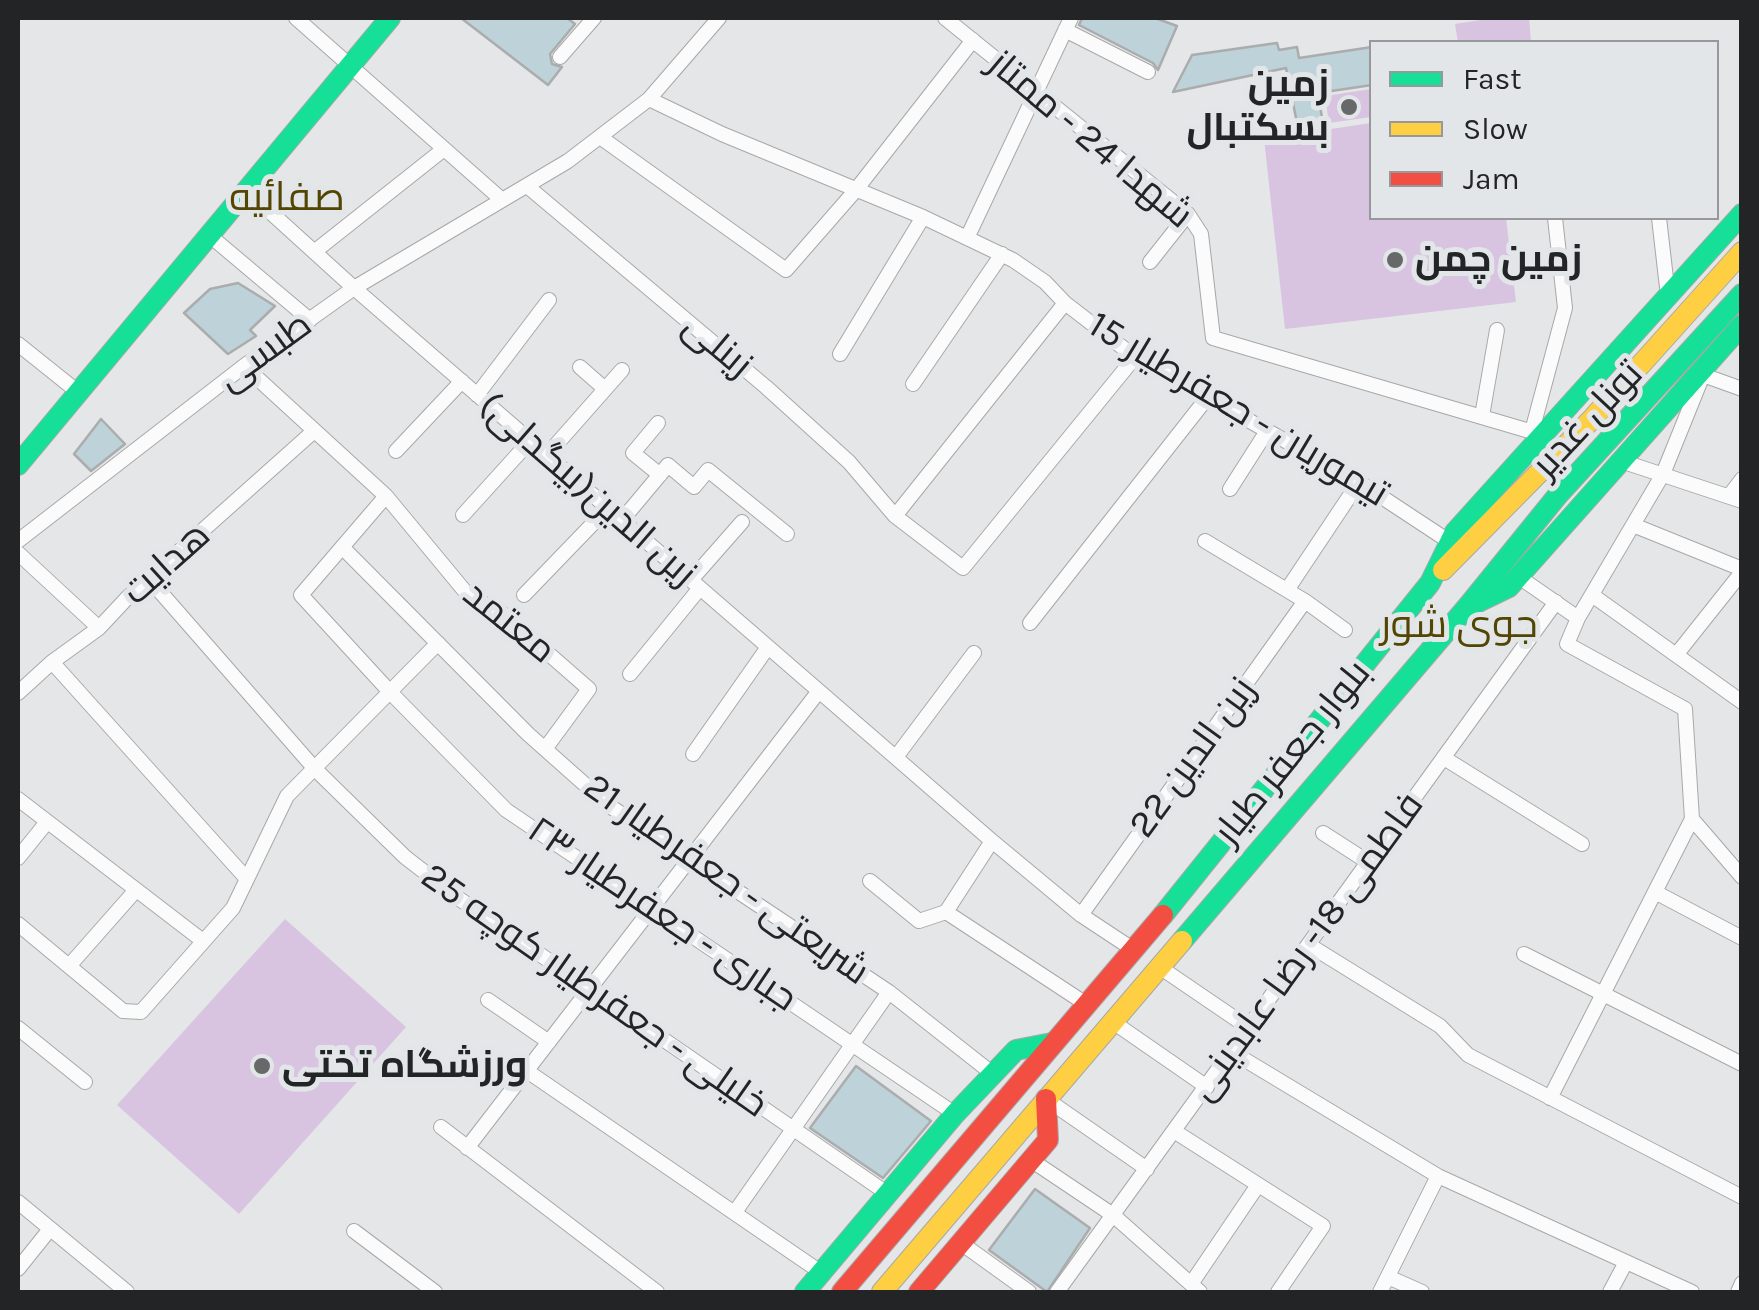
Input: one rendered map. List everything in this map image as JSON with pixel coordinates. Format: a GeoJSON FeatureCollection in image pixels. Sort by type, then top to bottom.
{"type":"FeatureCollection","features":[{"type":"Feature","properties":{"kind":"main road"},"geometry":{"type":"LineString","coordinates":[[18,462],[390,18]]}},
{"type":"Feature","properties":{"kind":"main road","name":"بلوار جعفر طیار"},"geometry":{"type":"LineString","coordinates":[[842,1292],[1134,950],[1430,583],[1455,532],[1538,433],[1742,214]]}},
{"type":"Feature","properties":{"kind":"main road","name":"تونل غدیر"},"geometry":{"type":"LineString","coordinates":[[1430,583],[1591,420],[1742,252]]}},
{"type":"Feature","properties":{"kind":"main road","name":"تونل غدیر"},"geometry":{"type":"LineString","coordinates":[[1558,495],[1742,294]]}},
{"type":"Feature","properties":{"kind":"main road","name":"بلوار جعفر طیار"},"geometry":{"type":"LineString","coordinates":[[1468,606],[1509,588],[1742,325]]}},
{"type":"Feature","properties":{"kind":"main road","name":"بلوار جعفر طیار"},"geometry":{"type":"LineString","coordinates":[[882,1292],[1161,968],[1558,495]]}},
{"type":"Feature","properties":{"kind":"main road"},"geometry":{"type":"LineString","coordinates":[[1134,950],[1161,968]]}},
{"type":"Feature","properties":{"kind":"main road"},"geometry":{"type":"LineString","coordinates":[[805,1292],[955,1114],[1016,1050],[1052,1042]]}},
{"type":"Feature","properties":{"kind":"main road"},"geometry":{"type":"LineString","coordinates":[[918,1292],[1048,1140],[1046,1099]]}},
{"type":"Feature","properties":{"kind":"street"},"geometry":{"type":"LineString","coordinates":[[296,18],[500,199]]}},
{"type":"Feature","properties":{"kind":"street"},"geometry":{"type":"LineString","coordinates":[[560,57],[594,18]]}},
{"type":"Feature","properties":{"kind":"street","name":"طبسی"},"geometry":{"type":"LineString","coordinates":[[18,540],[244,366],[354,288],[527,186],[600,137],[649,99],[719,18]]}},
{"type":"Feature","properties":{"kind":"street","name":"شهدا 24 - ممتاز"},"geometry":{"type":"LineString","coordinates":[[945,18],[1188,214],[1201,234],[1213,338],[1482,416]]}},
{"type":"Feature","properties":{"kind":"street"},"geometry":{"type":"LineString","coordinates":[[968,236],[1068,24],[1148,72]]}},
{"type":"Feature","properties":{"kind":"street"},"geometry":{"type":"LineString","coordinates":[[600,137],[786,270],[856,192],[973,40]]}},
{"type":"Feature","properties":{"kind":"street","name":"تیموریان - جعفرطیار 15"},"geometry":{"type":"LineString","coordinates":[[649,99],[856,192],[924,216],[1002,254],[1045,282],[1065,303],[1135,357],[1358,482],[1450,542]]}},
{"type":"Feature","properties":{"kind":"street"},"geometry":{"type":"LineString","coordinates":[[314,252],[444,149]]}},
{"type":"Feature","properties":{"kind":"street","name":"زینلی"},"geometry":{"type":"LineString","coordinates":[[527,186],[780,399],[849,462],[895,516],[963,568],[1135,357]]}},
{"type":"Feature","properties":{"kind":"street","name":"زین الدین(بیگدلی)"},"geometry":{"type":"LineString","coordinates":[[246,190],[992,842],[1081,915],[1134,950]]}},
{"type":"Feature","properties":{"kind":"street"},"geometry":{"type":"LineString","coordinates":[[1150,262],[1188,214]]}},
{"type":"Feature","properties":{"kind":"street"},"geometry":{"type":"LineString","coordinates":[[840,354],[924,216]]}},
{"type":"Feature","properties":{"kind":"street"},"geometry":{"type":"LineString","coordinates":[[1496,330],[1482,416],[1538,433],[1565,308],[1555,220]]}},
{"type":"Feature","properties":{"kind":"street"},"geometry":{"type":"LineString","coordinates":[[1658,220],[1668,297]]}},
{"type":"Feature","properties":{"kind":"street"},"geometry":{"type":"LineString","coordinates":[[209,235],[310,320]]}},
{"type":"Feature","properties":{"kind":"street"},"geometry":{"type":"LineString","coordinates":[[912,384],[1002,254]]}},
{"type":"Feature","properties":{"kind":"street"},"geometry":{"type":"LineString","coordinates":[[477,395],[549,300]]}},
{"type":"Feature","properties":{"kind":"street"},"geometry":{"type":"LineString","coordinates":[[895,516],[1065,303]]}},
{"type":"Feature","properties":{"kind":"street"},"geometry":{"type":"LineString","coordinates":[[18,344],[78,392]]}},
{"type":"Feature","properties":{"kind":"street","name":"معتمد"},"geometry":{"type":"LineString","coordinates":[[244,366],[386,496],[468,595],[503,614],[589,689],[545,749]]}},
{"type":"Feature","properties":{"kind":"street"},"geometry":{"type":"LineString","coordinates":[[580,367],[605,389]]}},
{"type":"Feature","properties":{"kind":"street"},"geometry":{"type":"LineString","coordinates":[[547,456],[622,370]]}},
{"type":"Feature","properties":{"kind":"street"},"geometry":{"type":"LineString","coordinates":[[1550,1098],[1692,819],[1685,709],[1567,644],[1578,618],[1663,474],[1703,376],[1742,389]]}},
{"type":"Feature","properties":{"kind":"street"},"geometry":{"type":"LineString","coordinates":[[396,451],[462,382]]}},
{"type":"Feature","properties":{"kind":"street"},"geometry":{"type":"LineString","coordinates":[[1030,623],[1207,398]]}},
{"type":"Feature","properties":{"kind":"street"},"geometry":{"type":"LineString","coordinates":[[658,423],[633,454],[660,475]]}},
{"type":"Feature","properties":{"kind":"street","name":"هدایت"},"geometry":{"type":"LineString","coordinates":[[18,694],[52,662],[99,628],[314,431]]}},
{"type":"Feature","properties":{"kind":"street"},"geometry":{"type":"LineString","coordinates":[[1230,490],[1267,431]]}},
{"type":"Feature","properties":{"kind":"street"},"geometry":{"type":"LineString","coordinates":[[463,515],[530,441]]}},
{"type":"Feature","properties":{"kind":"street"},"geometry":{"type":"LineString","coordinates":[[1620,461],[1735,499],[1742,479]]}},
{"type":"Feature","properties":{"kind":"street"},"geometry":{"type":"LineString","coordinates":[[622,520],[668,465],[694,486],[708,470],[787,534]]}},
{"type":"Feature","properties":{"kind":"street"},"geometry":{"type":"LineString","coordinates":[[1287,590],[1358,482]]}},
{"type":"Feature","properties":{"kind":"street"},"geometry":{"type":"LineString","coordinates":[[342,546],[386,496]]}},
{"type":"Feature","properties":{"kind":"street"},"geometry":{"type":"LineString","coordinates":[[524,595],[608,508]]}},
{"type":"Feature","properties":{"kind":"street"},"geometry":{"type":"LineString","coordinates":[[630,674],[742,522]]}},
{"type":"Feature","properties":{"kind":"street"},"geometry":{"type":"LineString","coordinates":[[1632,526],[1742,570],[1676,655]]}},
{"type":"Feature","properties":{"kind":"street"},"geometry":{"type":"LineString","coordinates":[[1204,542],[1305,601],[1345,630]]}},
{"type":"Feature","properties":{"kind":"street","name":"جباری - جعفرطیار ۲۳"},"geometry":{"type":"LineString","coordinates":[[342,546],[301,595],[506,810],[955,1114]]}},
{"type":"Feature","properties":{"kind":"street","name":"شریعتی - جعفرطیار 21"},"geometry":{"type":"LineString","coordinates":[[342,546],[545,749],[608,805],[888,992],[993,1074]]}},
{"type":"Feature","properties":{"kind":"street"},"geometry":{"type":"LineString","coordinates":[[18,553],[99,628]]}},
{"type":"Feature","properties":{"kind":"street"},"geometry":{"type":"LineString","coordinates":[[1519,576],[1578,618]]}},
{"type":"Feature","properties":{"kind":"street","name":"خلیلی - جعفرطیار کوچه 25"},"geometry":{"type":"LineString","coordinates":[[149,579],[315,769],[405,857],[589,990],[888,1194]]}},
{"type":"Feature","properties":{"kind":"street"},"geometry":{"type":"LineString","coordinates":[[1592,595],[1742,702]]}},
{"type":"Feature","properties":{"kind":"street","name":"زین الدین 22"},"geometry":{"type":"LineString","coordinates":[[1081,915],[1305,601]]}},
{"type":"Feature","properties":{"kind":"street","name":"فاطمی 18- رضا عابدینی"},"geometry":{"type":"LineString","coordinates":[[1058,1292],[1556,602]]}},
{"type":"Feature","properties":{"kind":"street"},"geometry":{"type":"LineString","coordinates":[[18,924],[122,1011],[141,1012],[232,908],[287,796],[438,642]]}},
{"type":"Feature","properties":{"kind":"street"},"geometry":{"type":"LineString","coordinates":[[693,754],[768,647]]}},
{"type":"Feature","properties":{"kind":"street"},"geometry":{"type":"LineString","coordinates":[[896,757],[974,653]]}},
{"type":"Feature","properties":{"kind":"street"},"geometry":{"type":"LineString","coordinates":[[52,662],[246,878]]}},
{"type":"Feature","properties":{"kind":"street"},"geometry":{"type":"LineString","coordinates":[[467,1148],[819,690]]}},
{"type":"Feature","properties":{"kind":"street"},"geometry":{"type":"LineString","coordinates":[[1444,758],[1582,844]]}},
{"type":"Feature","properties":{"kind":"street"},"geometry":{"type":"LineString","coordinates":[[18,800],[203,941]]}},
{"type":"Feature","properties":{"kind":"street"},"geometry":{"type":"LineString","coordinates":[[1692,819],[1742,877]]}},
{"type":"Feature","properties":{"kind":"street"},"geometry":{"type":"LineString","coordinates":[[18,858],[47,822]]}},
{"type":"Feature","properties":{"kind":"street"},"geometry":{"type":"LineString","coordinates":[[1323,833],[1368,862]]}},
{"type":"Feature","properties":{"kind":"street"},"geometry":{"type":"LineString","coordinates":[[870,881],[919,922],[946,912],[992,842]]}},
{"type":"Feature","properties":{"kind":"street"},"geometry":{"type":"LineString","coordinates":[[68,966],[136,890]]}},
{"type":"Feature","properties":{"kind":"street"},"geometry":{"type":"LineString","coordinates":[[1655,892],[1742,938]]}},
{"type":"Feature","properties":{"kind":"street"},"geometry":{"type":"LineString","coordinates":[[946,912],[1086,1004]]}},
{"type":"Feature","properties":{"kind":"street"},"geometry":{"type":"LineString","coordinates":[[1308,945],[1440,1026],[1468,1055],[1742,1197]]}},
{"type":"Feature","properties":{"kind":"street"},"geometry":{"type":"LineString","coordinates":[[1524,954],[1742,1064]]}},
{"type":"Feature","properties":{"kind":"street"},"geometry":{"type":"LineString","coordinates":[[1161,968],[1249,1028]]}},
{"type":"Feature","properties":{"kind":"street"},"geometry":{"type":"LineString","coordinates":[[735,1212],[888,992]]}},
{"type":"Feature","properties":{"kind":"street"},"geometry":{"type":"LineString","coordinates":[[488,1000],[549,1042]]}},
{"type":"Feature","properties":{"kind":"street"},"geometry":{"type":"LineString","coordinates":[[1113,1022],[1206,1086]]}},
{"type":"Feature","properties":{"kind":"street"},"geometry":{"type":"LineString","coordinates":[[18,1028],[85,1082]]}},
{"type":"Feature","properties":{"kind":"street"},"geometry":{"type":"LineString","coordinates":[[1232,1052],[1438,1176],[1692,1292]]}},
{"type":"Feature","properties":{"kind":"street"},"geometry":{"type":"LineString","coordinates":[[526,1071],[822,1273]]}},
{"type":"Feature","properties":{"kind":"street"},"geometry":{"type":"LineString","coordinates":[[1046,1099],[1147,1169]]}},
{"type":"Feature","properties":{"kind":"street"},"geometry":{"type":"LineString","coordinates":[[441,1127],[657,1292]]}},
{"type":"Feature","properties":{"kind":"street"},"geometry":{"type":"LineString","coordinates":[[1174,1131],[1324,1226],[1278,1292]]}},
{"type":"Feature","properties":{"kind":"street"},"geometry":{"type":"LineString","coordinates":[[1031,1160],[1113,1216],[1196,1288],[1258,1185]]}},
{"type":"Feature","properties":{"kind":"street"},"geometry":{"type":"LineString","coordinates":[[1380,1292],[1438,1176]]}},
{"type":"Feature","properties":{"kind":"street"},"geometry":{"type":"LineString","coordinates":[[18,1202],[128,1292]]}},
{"type":"Feature","properties":{"kind":"street"},"geometry":{"type":"LineString","coordinates":[[18,1269],[50,1229]]}},
{"type":"Feature","properties":{"kind":"street"},"geometry":{"type":"LineString","coordinates":[[354,1231],[436,1292]]}},
{"type":"Feature","properties":{"kind":"street"},"geometry":{"type":"LineString","coordinates":[[961,1243],[1029,1292]]}},
{"type":"Feature","properties":{"kind":"street"},"geometry":{"type":"LineString","coordinates":[[1610,1292],[1626,1262]]}},
{"type":"Feature","properties":{"kind":"street"},"geometry":{"type":"LineString","coordinates":[[1388,1277],[1422,1292]]}},
{"type":"Feature","properties":{"kind":"street"},"geometry":{"type":"LineString","coordinates":[[1738,1292],[1742,1283]]}},
{"type":"Feature","properties":{"kind":"shaded area"},"geometry":{"type":"Polygon","coordinates":[[[1529,18],[1531,40],[1458,40],[1455,24],[1529,18]]]}},
{"type":"Feature","properties":{"kind":"shaded area","name":"زمین بسکتبال"},"geometry":{"type":"Polygon","coordinates":[[[1369,89],[1369,117],[1329,123],[1325,96],[1369,89]]]}},
{"type":"Feature","properties":{"kind":"shaded area","name":"زمین چمن"},"geometry":{"type":"Polygon","coordinates":[[[1369,123],[1369,220],[1506,220],[1516,302],[1285,329],[1264,139],[1369,123]]]}},
{"type":"Feature","properties":{"kind":"shaded area","name":"ورزشگاه تختی"},"geometry":{"type":"Polygon","coordinates":[[[285,919],[406,1027],[239,1214],[117,1105],[285,919]]]}},
{"type":"Feature","properties":{"kind":"building"},"geometry":{"type":"Polygon","coordinates":[[[461,18],[567,18],[575,24],[550,54],[552,64],[562,67],[548,85],[461,18]]]}},
{"type":"Feature","properties":{"kind":"building"},"geometry":{"type":"Polygon","coordinates":[[[1082,18],[1155,18],[1177,26],[1158,70],[1153,63],[1079,25],[1082,18]]]}},
{"type":"Feature","properties":{"kind":"building"},"geometry":{"type":"Polygon","coordinates":[[[1277,43],[1279,50],[1297,47],[1299,58],[1369,47],[1369,85],[1318,93],[1323,124],[1298,128],[1286,68],[1173,92],[1192,55],[1277,43]]]}},
{"type":"Feature","properties":{"kind":"building"},"geometry":{"type":"Polygon","coordinates":[[[238,283],[275,306],[250,330],[256,336],[228,354],[184,313],[210,289],[238,283]]]}},
{"type":"Feature","properties":{"kind":"building"},"geometry":{"type":"Polygon","coordinates":[[[101,419],[125,444],[91,471],[74,454],[101,419]]]}},
{"type":"Feature","properties":{"kind":"building"},"geometry":{"type":"Polygon","coordinates":[[[856,1066],[931,1121],[883,1178],[810,1128],[856,1066]]]}},
{"type":"Feature","properties":{"kind":"building"},"geometry":{"type":"Polygon","coordinates":[[[1035,1189],[1090,1228],[1047,1292],[989,1250],[1035,1189]]]}},
{"type":"Feature","properties":{"kind":"traffic: fast"},"geometry":{"type":"LineString","coordinates":[[18,465],[390,18]]}},
{"type":"Feature","properties":{"kind":"traffic: fast"},"geometry":{"type":"LineString","coordinates":[[1163,915],[1430,583],[1455,532],[1742,214]]}},
{"type":"Feature","properties":{"kind":"traffic: fast"},"geometry":{"type":"LineString","coordinates":[[1182,941],[1558,495],[1742,294]]}},
{"type":"Feature","properties":{"kind":"traffic: fast"},"geometry":{"type":"LineString","coordinates":[[1476,603],[1509,587],[1742,325]]}},
{"type":"Feature","properties":{"kind":"traffic: fast"},"geometry":{"type":"LineString","coordinates":[[805,1292],[955,1114],[1016,1050],[1052,1043]]}},
{"type":"Feature","properties":{"kind":"traffic: slow"},"geometry":{"type":"LineString","coordinates":[[1443,570],[1591,420],[1742,252]]}},
{"type":"Feature","properties":{"kind":"traffic: slow"},"geometry":{"type":"LineString","coordinates":[[882,1292],[1182,941]]}},
{"type":"Feature","properties":{"kind":"traffic: jam"},"geometry":{"type":"LineString","coordinates":[[842,1292],[1163,915]]}},
{"type":"Feature","properties":{"kind":"traffic: jam"},"geometry":{"type":"LineString","coordinates":[[919,1292],[1048,1140],[1046,1099]]}},
{"type":"Feature","properties":{"kind":"place","name":"زمین بسکتبال"},"geometry":{"type":"Point","coordinates":[1349,107]}},
{"type":"Feature","properties":{"kind":"place","name":"زمین چمن"},"geometry":{"type":"Point","coordinates":[1395,260]}},
{"type":"Feature","properties":{"kind":"place","name":"ورزشگاه تختی"},"geometry":{"type":"Point","coordinates":[262,1066]}},
{"type":"Feature","properties":{"kind":"district","name":"صفائیه"},"geometry":{"type":"Point","coordinates":[287,199]}},
{"type":"Feature","properties":{"kind":"district","name":"جوی شور"},"geometry":{"type":"Point","coordinates":[1459,626]}}]}
